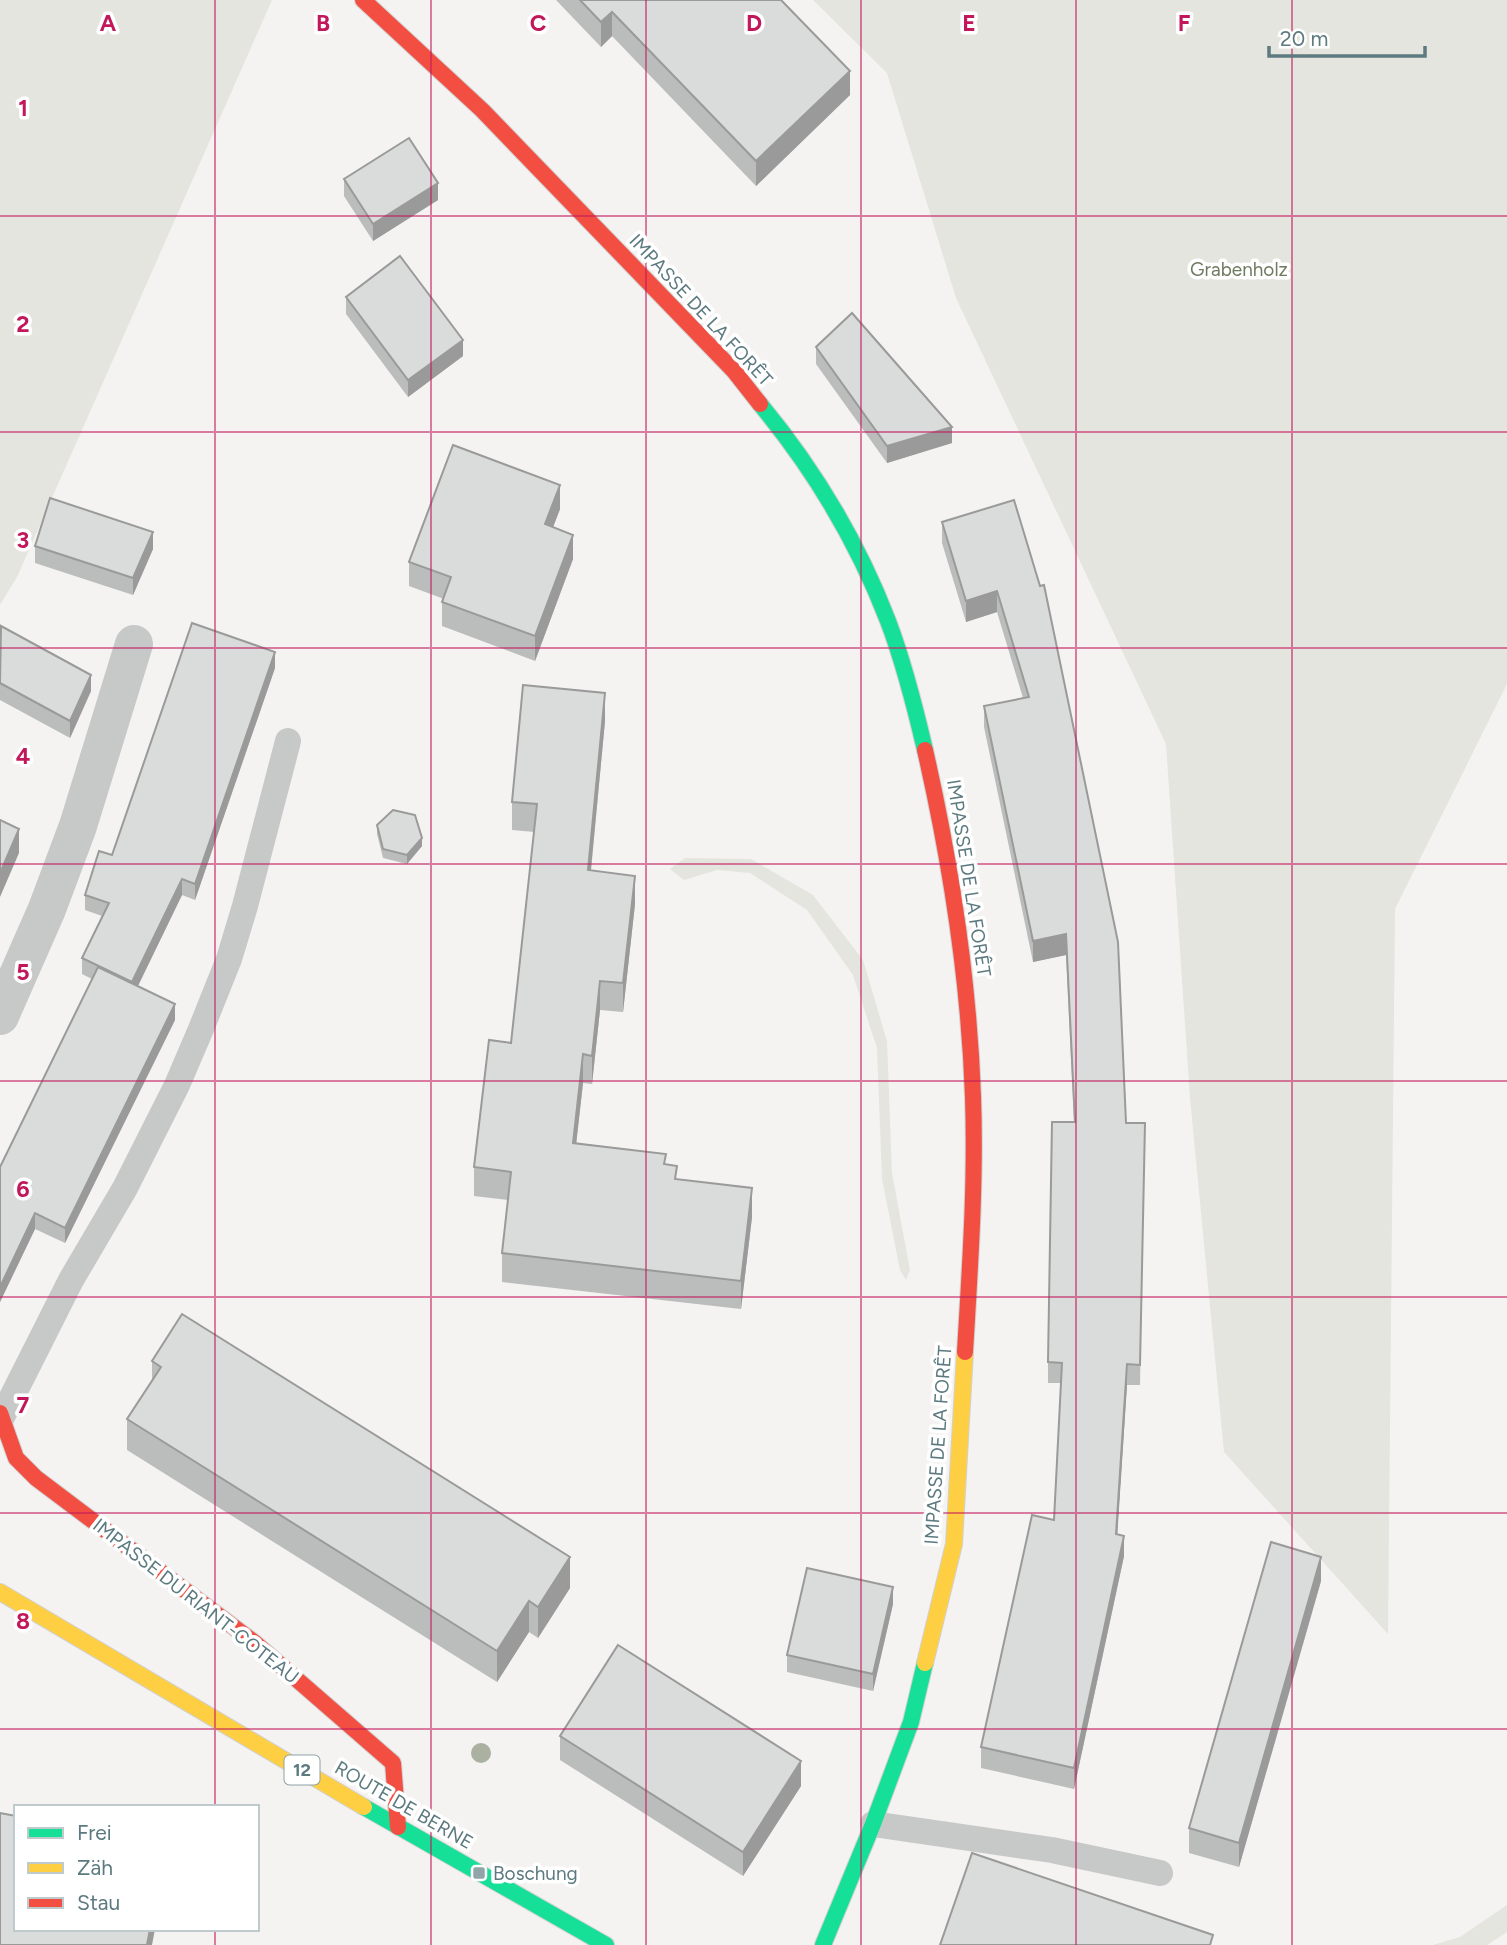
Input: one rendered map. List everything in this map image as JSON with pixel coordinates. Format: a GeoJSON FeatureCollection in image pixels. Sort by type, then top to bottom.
{"type":"FeatureCollection","features":[{"type":"Feature","properties":{"kind":"street","name":"IMPASSE DE LA FORÊT"},"geometry":{"type":"LineString","coordinates":[[363,0],[482,110],[734,371],[781,429],[816,481],[858,553],[888,621],[912,694],[938,807],[954,901],[967,1003],[973,1097],[973,1217],[954,1544],[911,1722],[823,1945]]}},
{"type":"Feature","properties":{"kind":"street"},"geometry":{"type":"LineString","coordinates":[[0,1016],[47,909],[78,826],[134,644]]}},
{"type":"Feature","properties":{"kind":"street","name":"IMPASSE DU RIANT-COTEAU"},"geometry":{"type":"LineString","coordinates":[[1,1415],[16,1458],[36,1478],[256,1643],[393,1763],[398,1827]]}},
{"type":"Feature","properties":{"kind":"street","name":"ROUTE DE BERNE"},"geometry":{"type":"LineString","coordinates":[[0,1592],[398,1827],[607,1945]]}},
{"type":"Feature","properties":{"kind":"lane"},"geometry":{"type":"LineString","coordinates":[[1,1415],[71,1280],[125,1188],[177,1085],[201,1029],[229,959],[288,741]]}},
{"type":"Feature","properties":{"kind":"lane"},"geometry":{"type":"LineString","coordinates":[[873,1824],[1052,1850],[1160,1873]]}},
{"type":"Feature","properties":{"kind":"green space"},"geometry":{"type":"Polygon","coordinates":[[[0,0],[272,0],[17,577],[0,605],[0,0]]]}},
{"type":"Feature","properties":{"kind":"green space","name":"Grabenholz"},"geometry":{"type":"Polygon","coordinates":[[[813,0],[1507,0],[1507,684],[1395,909],[1388,1634],[1224,1452],[1190,1098],[1166,744],[956,298],[887,73],[813,0]]]}},
{"type":"Feature","properties":{"kind":"green space"},"geometry":{"type":"Polygon","coordinates":[[[685,858],[751,859],[813,895],[863,960],[887,1041],[892,1173],[910,1270],[906,1280],[900,1270],[882,1179],[877,1048],[853,975],[807,910],[750,873],[717,870],[684,880],[670,869],[685,858]]]}},
{"type":"Feature","properties":{"kind":"green space"},"geometry":{"type":"Polygon","coordinates":[[[1507,1905],[1507,1932],[1487,1945],[1433,1945],[1460,1937],[1507,1905]]]}},
{"type":"Feature","properties":{"kind":"building"},"geometry":{"type":"Polygon","coordinates":[[[580,0],[781,0],[850,71],[756,161],[612,12],[601,22],[580,0]]]}},
{"type":"Feature","properties":{"kind":"building"},"geometry":{"type":"Polygon","coordinates":[[[409,138],[438,183],[373,224],[344,179],[409,138]]]}},
{"type":"Feature","properties":{"kind":"building"},"geometry":{"type":"Polygon","coordinates":[[[400,256],[463,340],[408,380],[346,297],[400,256]]]}},
{"type":"Feature","properties":{"kind":"building"},"geometry":{"type":"Polygon","coordinates":[[[852,313],[952,427],[887,446],[816,347],[852,313]]]}},
{"type":"Feature","properties":{"kind":"building"},"geometry":{"type":"Polygon","coordinates":[[[453,445],[560,485],[545,524],[573,535],[535,636],[442,602],[451,577],[409,562],[453,445]]]}},
{"type":"Feature","properties":{"kind":"building"},"geometry":{"type":"Polygon","coordinates":[[[50,498],[153,532],[133,578],[35,546],[50,498]]]}},
{"type":"Feature","properties":{"kind":"building"},"geometry":{"type":"Polygon","coordinates":[[[1014,500],[1040,586],[1044,585],[1118,942],[1126,1123],[1145,1123],[1140,1365],[1127,1364],[1116,1534],[1124,1536],[1074,1768],[981,1747],[1032,1515],[1054,1520],[1062,1363],[1048,1362],[1052,1122],[1075,1122],[1066,934],[1033,941],[984,706],[1029,697],[997,591],[966,601],[942,522],[1014,500]]]}},
{"type":"Feature","properties":{"kind":"building"},"geometry":{"type":"Polygon","coordinates":[[[192,623],[275,652],[195,884],[182,879],[132,982],[82,958],[109,903],[85,895],[99,851],[112,855],[192,623]]]}},
{"type":"Feature","properties":{"kind":"building"},"geometry":{"type":"Polygon","coordinates":[[[1,626],[91,675],[70,721],[0,683],[1,626]]]}},
{"type":"Feature","properties":{"kind":"building"},"geometry":{"type":"Polygon","coordinates":[[[523,685],[605,693],[588,870],[635,876],[623,983],[600,981],[592,1056],[583,1054],[573,1143],[666,1154],[664,1164],[677,1166],[675,1179],[752,1188],[741,1281],[502,1253],[511,1172],[474,1167],[489,1040],[511,1043],[537,804],[512,802],[523,685]]]}},
{"type":"Feature","properties":{"kind":"building"},"geometry":{"type":"Polygon","coordinates":[[[393,810],[415,815],[422,838],[407,855],[383,849],[377,825],[393,810]]]}},
{"type":"Feature","properties":{"kind":"building"},"geometry":{"type":"Polygon","coordinates":[[[0,820],[19,829],[0,873],[0,820]]]}},
{"type":"Feature","properties":{"kind":"building"},"geometry":{"type":"Polygon","coordinates":[[[98,967],[175,1004],[65,1228],[35,1213],[0,1287],[0,1167],[98,967]]]}},
{"type":"Feature","properties":{"kind":"building"},"geometry":{"type":"Polygon","coordinates":[[[182,1314],[570,1557],[538,1607],[529,1601],[497,1651],[127,1419],[161,1367],[152,1361],[182,1314]]]}},
{"type":"Feature","properties":{"kind":"building"},"geometry":{"type":"Polygon","coordinates":[[[1271,1542],[1321,1557],[1239,1843],[1189,1828],[1271,1542]]]}},
{"type":"Feature","properties":{"kind":"building"},"geometry":{"type":"Polygon","coordinates":[[[807,1568],[893,1587],[873,1674],[787,1655],[807,1568]]]}},
{"type":"Feature","properties":{"kind":"building"},"geometry":{"type":"Polygon","coordinates":[[[618,1645],[801,1761],[743,1852],[560,1736],[618,1645]]]}},
{"type":"Feature","properties":{"kind":"building"},"geometry":{"type":"Polygon","coordinates":[[[0,1813],[14,1816],[14,1931],[150,1931],[147,1945],[0,1945],[0,1813]]]}},
{"type":"Feature","properties":{"kind":"building"},"geometry":{"type":"Polygon","coordinates":[[[972,1853],[1213,1935],[1210,1945],[940,1945],[972,1853]]]}},
{"type":"Feature","properties":{"kind":"traffic: fast"},"geometry":{"type":"LineString","coordinates":[[760,404],[816,480],[863,563],[899,653],[925,750]]}},
{"type":"Feature","properties":{"kind":"traffic: fast"},"geometry":{"type":"LineString","coordinates":[[823,1945],[911,1722],[925,1663]]}},
{"type":"Feature","properties":{"kind":"traffic: fast"},"geometry":{"type":"LineString","coordinates":[[364,1807],[606,1945]]}},
{"type":"Feature","properties":{"kind":"traffic: slow"},"geometry":{"type":"LineString","coordinates":[[925,1663],[954,1544],[965,1352]]}},
{"type":"Feature","properties":{"kind":"traffic: slow"},"geometry":{"type":"LineString","coordinates":[[0,1592],[364,1807]]}},
{"type":"Feature","properties":{"kind":"traffic: jam"},"geometry":{"type":"LineString","coordinates":[[363,0],[482,110],[734,371],[760,404]]}},
{"type":"Feature","properties":{"kind":"traffic: jam"},"geometry":{"type":"LineString","coordinates":[[925,750],[957,923],[971,1053],[973,1193],[965,1352]]}},
{"type":"Feature","properties":{"kind":"traffic: jam"},"geometry":{"type":"LineString","coordinates":[[0,1413],[16,1458],[36,1478],[255,1643],[393,1763],[398,1827]]}},
{"type":"Feature","properties":{"kind":"place","name":"Boschung"},"geometry":{"type":"Point","coordinates":[479,1873]}}]}
